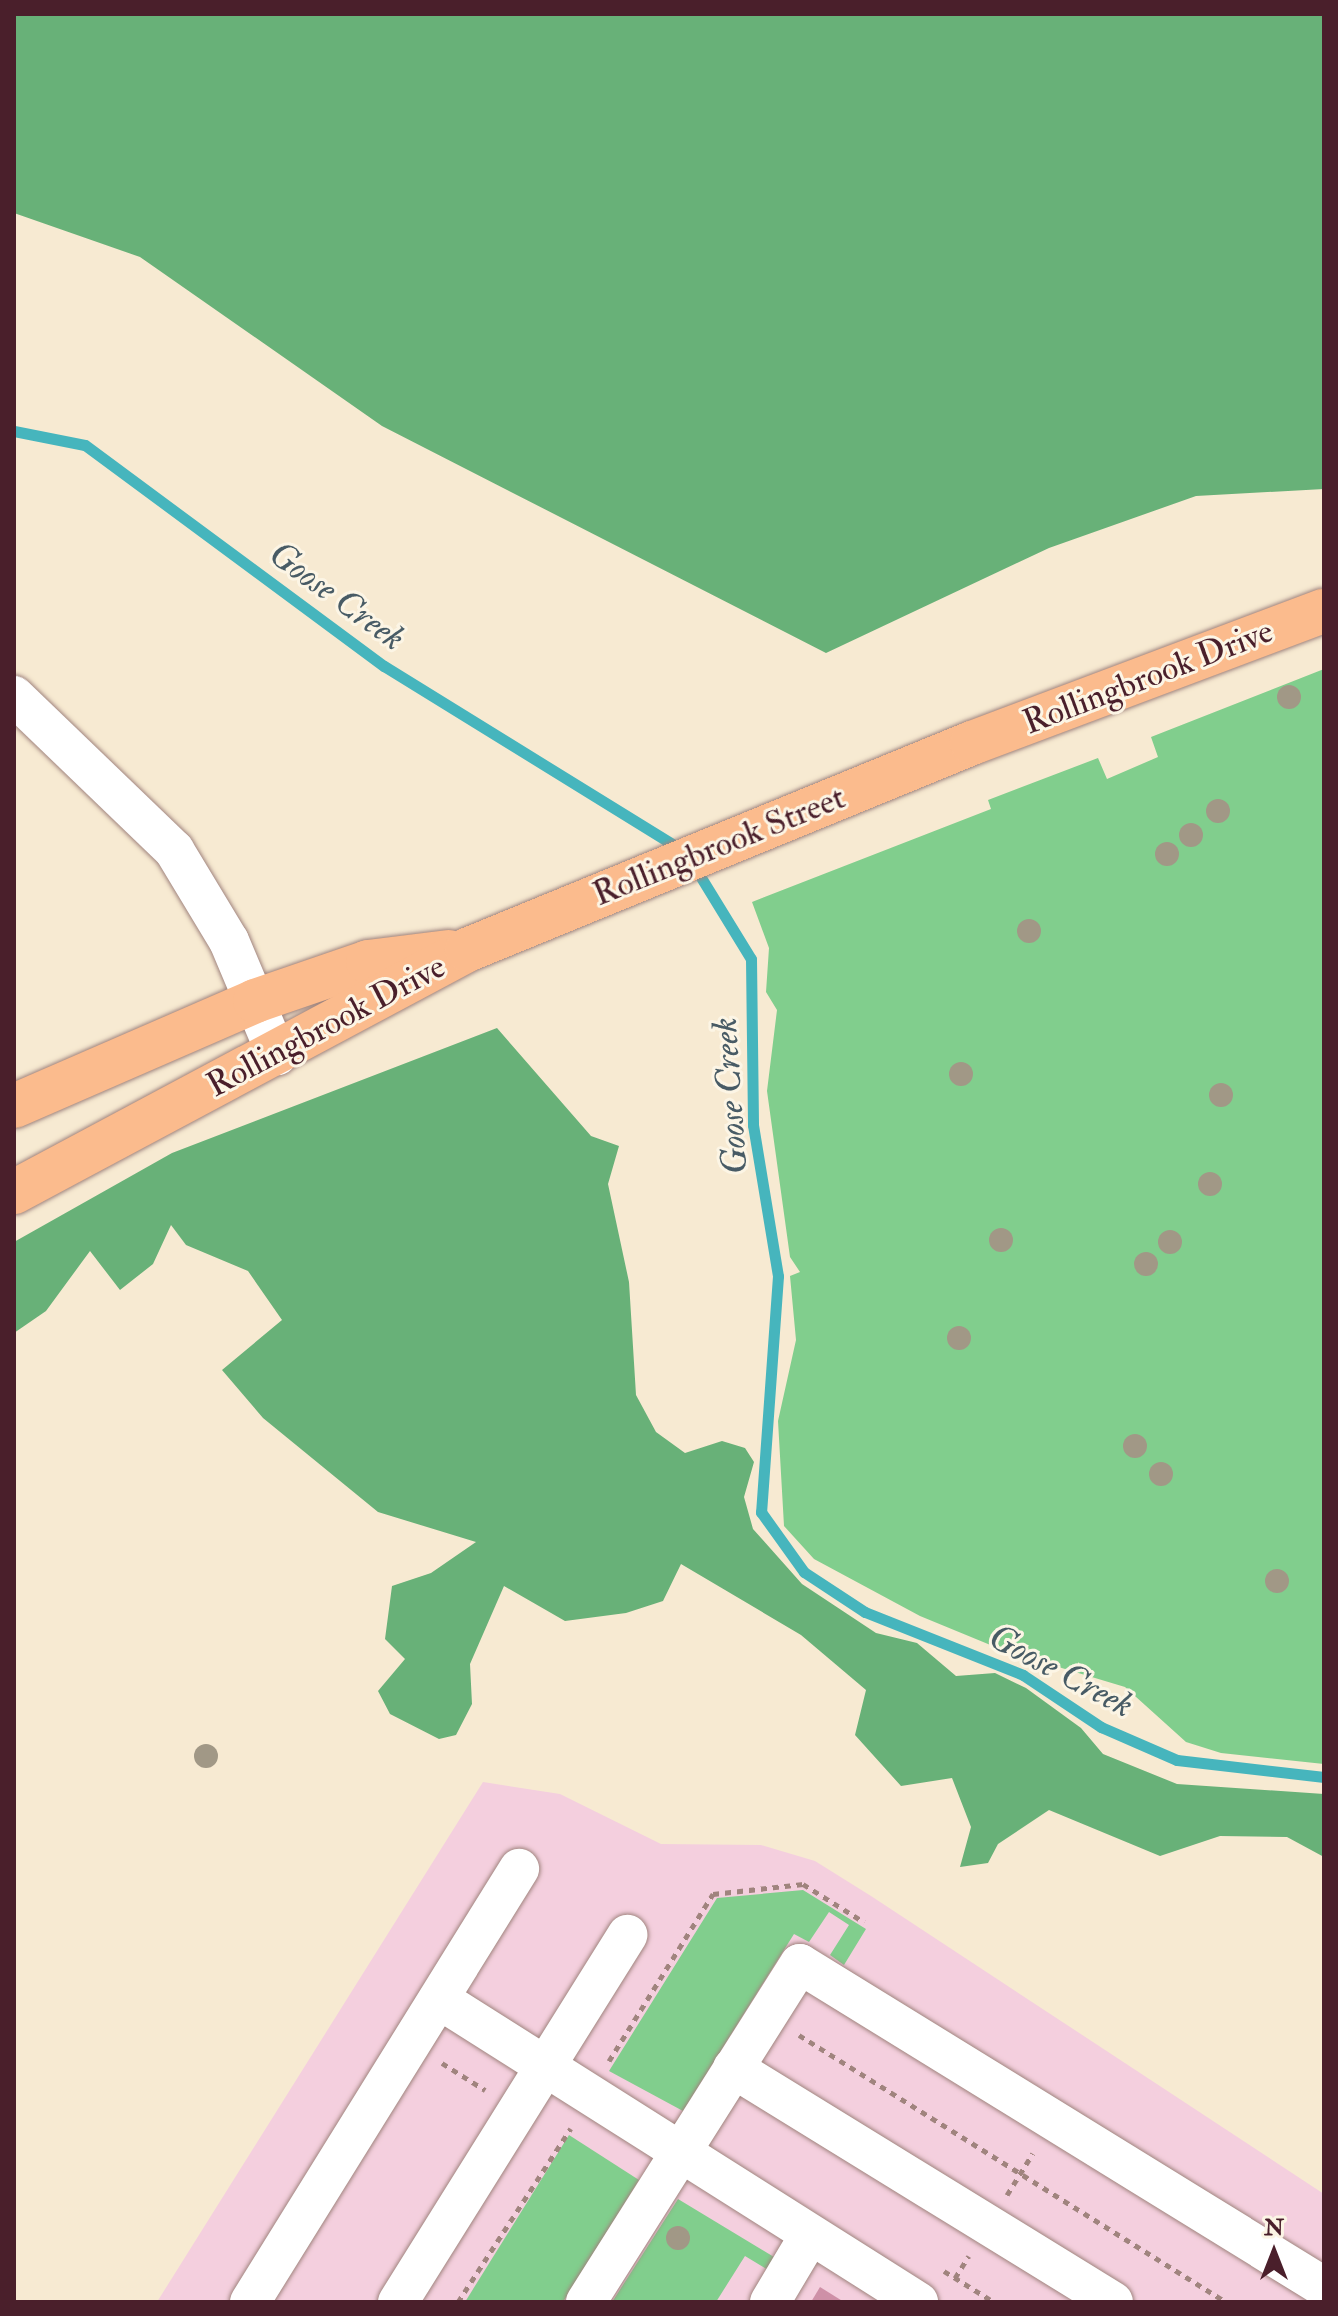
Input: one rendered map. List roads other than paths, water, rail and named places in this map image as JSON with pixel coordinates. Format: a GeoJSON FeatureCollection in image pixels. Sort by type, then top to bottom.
{"type":"FeatureCollection","features":[{"type":"Feature","properties":{"kind":"main road","name":"Rollingbrook Drive"},"geometry":{"type":"LineString","coordinates":[[972,743],[1324,611]]}},
{"type":"Feature","properties":{"kind":"main road","name":"Rollingbrook Street"},"geometry":{"type":"LineString","coordinates":[[467,950],[972,743]]}},
{"type":"Feature","properties":{"kind":"main road","name":"Rollingbrook Drive"},"geometry":{"type":"LineString","coordinates":[[14,1106],[255,1001],[368,962],[467,950]]}},
{"type":"Feature","properties":{"kind":"main road","name":"Rollingbrook Drive"},"geometry":{"type":"LineString","coordinates":[[14,1192],[277,1055],[467,950]]}},
{"type":"Feature","properties":{"kind":"street"},"geometry":{"type":"LineString","coordinates":[[14,696],[174,850],[255,1001],[277,1055]]}},
{"type":"Feature","properties":{"kind":"street"},"geometry":{"type":"LineString","coordinates":[[250,2302],[519,1869]]}},
{"type":"Feature","properties":{"kind":"street"},"geometry":{"type":"LineString","coordinates":[[398,2302],[627,1935]]}},
{"type":"Feature","properties":{"kind":"street"},"geometry":{"type":"LineString","coordinates":[[586,2302],[800,1964],[1324,2287]]}},
{"type":"Feature","properties":{"kind":"street"},"geometry":{"type":"LineString","coordinates":[[439,1999],[544,2066],[578,2117],[679,2152],[810,2235],[934,2294]]}},
{"type":"Feature","properties":{"kind":"street"},"geometry":{"type":"LineString","coordinates":[[733,2068],[1113,2302]]}},
{"type":"Feature","properties":{"kind":"street"},"geometry":{"type":"LineString","coordinates":[[770,2302],[810,2235]]}},
{"type":"Feature","properties":{"kind":"waterway","name":"Goose Creek"},"geometry":{"type":"LineString","coordinates":[[14,431],[85,445],[384,666],[685,852]]}},
{"type":"Feature","properties":{"kind":"waterway","name":"Goose Creek"},"geometry":{"type":"LineString","coordinates":[[694,866],[751,959],[753,1125],[778,1276],[761,1512],[804,1572],[865,1612],[1023,1675],[1101,1727],[1177,1760],[1324,1777]]}}]}
